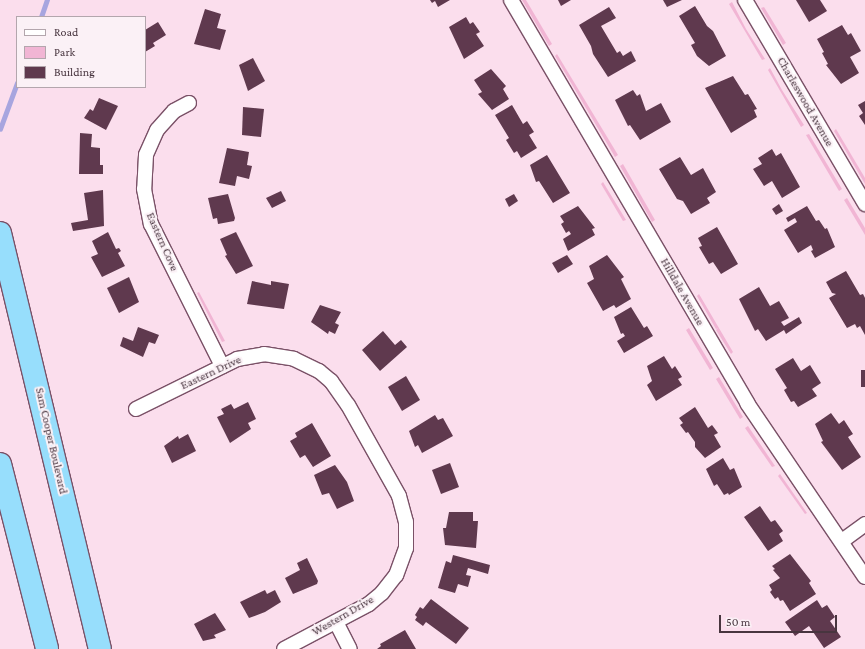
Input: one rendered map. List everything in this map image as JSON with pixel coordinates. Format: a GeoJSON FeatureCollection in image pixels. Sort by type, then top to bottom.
{"type":"FeatureCollection","features":[{"type":"Feature","properties":{"kind":"highway","name":"Sam Cooper Boulevard"},"geometry":{"type":"LineString","coordinates":[[0,233],[100,649]]}},
{"type":"Feature","properties":{"kind":"highway"},"geometry":{"type":"LineString","coordinates":[[0,464],[47,649]]}},
{"type":"Feature","properties":{"kind":"street","name":"Hilldale Avenue"},"geometry":{"type":"LineString","coordinates":[[511,0],[747,403],[865,577]]}},
{"type":"Feature","properties":{"kind":"street","name":"Charleswood Avenue"},"geometry":{"type":"LineString","coordinates":[[745,0],[865,204]]}},
{"type":"Feature","properties":{"kind":"street","name":"Eastern Cove"},"geometry":{"type":"LineString","coordinates":[[190,103],[174,111],[157,130],[146,155],[144,189],[151,224],[222,366]]}},
{"type":"Feature","properties":{"kind":"street","name":"Eastern Drive"},"geometry":{"type":"LineString","coordinates":[[136,409],[237,359],[264,354],[280,355],[308,364],[325,375],[339,390],[369,442]]}},
{"type":"Feature","properties":{"kind":"street","name":"Western Drive"},"geometry":{"type":"LineString","coordinates":[[284,649],[336,622],[382,594],[396,575],[406,548],[405,511],[399,496],[369,442]]}},
{"type":"Feature","properties":{"kind":"street"},"geometry":{"type":"LineString","coordinates":[[842,541],[865,524]]}},
{"type":"Feature","properties":{"kind":"street"},"geometry":{"type":"LineString","coordinates":[[336,622],[350,649]]}},
{"type":"Feature","properties":{"kind":"green space"},"geometry":{"type":"Polygon","coordinates":[[[522,0],[526,0],[552,44],[549,46],[522,0]]]}},
{"type":"Feature","properties":{"kind":"green space"},"geometry":{"type":"Polygon","coordinates":[[[732,2],[746,29],[765,59],[762,60],[729,4],[732,2]]]}},
{"type":"Feature","properties":{"kind":"green space"},"geometry":{"type":"Polygon","coordinates":[[[764,7],[786,43],[783,45],[761,8],[764,7]]]}},
{"type":"Feature","properties":{"kind":"green space"},"geometry":{"type":"Polygon","coordinates":[[[557,54],[618,155],[615,157],[555,56],[557,54]]]}},
{"type":"Feature","properties":{"kind":"green space"},"geometry":{"type":"Polygon","coordinates":[[[770,68],[804,125],[801,127],[768,70],[770,68]]]}},
{"type":"Feature","properties":{"kind":"green space"},"geometry":{"type":"Polygon","coordinates":[[[836,129],[865,178],[865,184],[834,131],[836,129]]]}},
{"type":"Feature","properties":{"kind":"green space"},"geometry":{"type":"Polygon","coordinates":[[[809,134],[842,189],[839,191],[806,135],[809,134]]]}},
{"type":"Feature","properties":{"kind":"green space"},"geometry":{"type":"Polygon","coordinates":[[[623,164],[655,220],[652,222],[620,166],[623,164]]]}},
{"type":"Feature","properties":{"kind":"green space"},"geometry":{"type":"Polygon","coordinates":[[[603,182],[626,220],[623,221],[601,184],[603,182]]]}},
{"type":"Feature","properties":{"kind":"green space"},"geometry":{"type":"Polygon","coordinates":[[[847,198],[865,228],[865,235],[844,200],[847,198]]]}},
{"type":"Feature","properties":{"kind":"green space"},"geometry":{"type":"Polygon","coordinates":[[[199,292],[225,341],[222,342],[197,293],[199,292]]]}},
{"type":"Feature","properties":{"kind":"green space"},"geometry":{"type":"Polygon","coordinates":[[[699,294],[733,352],[731,354],[716,330],[718,328],[716,329],[697,296],[699,294]]]}},
{"type":"Feature","properties":{"kind":"green space"},"geometry":{"type":"Polygon","coordinates":[[[689,328],[713,368],[710,370],[686,330],[689,328]]]}},
{"type":"Feature","properties":{"kind":"green space"},"geometry":{"type":"Polygon","coordinates":[[[719,377],[743,417],[740,419],[716,379],[719,377]]]}},
{"type":"Feature","properties":{"kind":"green space"},"geometry":{"type":"Polygon","coordinates":[[[748,426],[775,466],[772,467],[745,428],[748,426]]]}},
{"type":"Feature","properties":{"kind":"green space"},"geometry":{"type":"Polygon","coordinates":[[[780,474],[807,513],[805,514],[778,476],[780,474]]]}},
{"type":"Feature","properties":{"kind":"building"},"geometry":{"type":"Polygon","coordinates":[[[430,0],[450,0],[438,7],[435,1],[432,3],[430,0]]]}},
{"type":"Feature","properties":{"kind":"building"},"geometry":{"type":"Polygon","coordinates":[[[558,0],[571,0],[561,6],[558,0]]]}},
{"type":"Feature","properties":{"kind":"building"},"geometry":{"type":"Polygon","coordinates":[[[663,0],[682,0],[667,7],[663,0]]]}},
{"type":"Feature","properties":{"kind":"building"},"geometry":{"type":"Polygon","coordinates":[[[796,0],[820,0],[827,11],[809,22],[796,0]]]}},
{"type":"Feature","properties":{"kind":"building"},"geometry":{"type":"Polygon","coordinates":[[[695,6],[707,26],[713,31],[726,56],[709,66],[697,56],[691,45],[695,43],[679,16],[695,6]]]}},
{"type":"Feature","properties":{"kind":"building"},"geometry":{"type":"Polygon","coordinates":[[[609,7],[616,18],[601,26],[617,53],[620,51],[623,56],[631,51],[636,61],[608,77],[593,54],[591,46],[579,25],[609,7]]]}},
{"type":"Feature","properties":{"kind":"building"},"geometry":{"type":"Polygon","coordinates":[[[205,9],[221,14],[217,28],[226,30],[220,50],[194,44],[205,9]]]}},
{"type":"Feature","properties":{"kind":"building"},"geometry":{"type":"Polygon","coordinates":[[[466,17],[470,24],[473,22],[480,32],[476,34],[484,46],[464,59],[449,27],[466,17]]]}},
{"type":"Feature","properties":{"kind":"building"},"geometry":{"type":"Polygon","coordinates":[[[158,22],[166,35],[153,43],[155,46],[146,51],[146,29],[158,22]]]}},
{"type":"Feature","properties":{"kind":"building"},"geometry":{"type":"Polygon","coordinates":[[[842,25],[848,35],[851,33],[861,51],[850,57],[859,73],[841,84],[826,65],[828,64],[822,53],[824,52],[817,39],[842,25]]]}},
{"type":"Feature","properties":{"kind":"building"},"geometry":{"type":"Polygon","coordinates":[[[253,58],[265,81],[248,91],[239,65],[253,58]]]}},
{"type":"Feature","properties":{"kind":"building"},"geometry":{"type":"Polygon","coordinates":[[[491,69],[506,86],[503,89],[509,99],[492,110],[478,94],[482,92],[474,80],[491,69]]]}},
{"type":"Feature","properties":{"kind":"building"},"geometry":{"type":"Polygon","coordinates":[[[733,76],[745,95],[748,94],[757,109],[754,110],[757,117],[731,133],[705,88],[733,76]]]}},
{"type":"Feature","properties":{"kind":"building"},"geometry":{"type":"Polygon","coordinates":[[[633,90],[637,96],[640,94],[646,111],[661,103],[671,122],[640,140],[630,125],[628,126],[615,100],[633,90]]]}},
{"type":"Feature","properties":{"kind":"building"},"geometry":{"type":"Polygon","coordinates":[[[99,98],[118,106],[106,130],[84,118],[90,109],[93,111],[99,98]]]}},
{"type":"Feature","properties":{"kind":"building"},"geometry":{"type":"Polygon","coordinates":[[[865,101],[865,125],[859,116],[863,113],[858,105],[865,101]]]}},
{"type":"Feature","properties":{"kind":"building"},"geometry":{"type":"Polygon","coordinates":[[[512,105],[523,124],[527,121],[534,132],[529,135],[537,148],[521,158],[517,151],[514,153],[506,140],[509,138],[495,115],[512,105]]]}},
{"type":"Feature","properties":{"kind":"building"},"geometry":{"type":"Polygon","coordinates":[[[243,107],[264,109],[261,137],[242,135],[243,107]]]}},
{"type":"Feature","properties":{"kind":"building"},"geometry":{"type":"Polygon","coordinates":[[[80,133],[92,134],[91,147],[100,148],[100,165],[103,165],[103,174],[79,174],[80,133]]]}},
{"type":"Feature","properties":{"kind":"building"},"geometry":{"type":"Polygon","coordinates":[[[227,148],[249,152],[247,165],[252,166],[249,179],[237,176],[235,186],[219,183],[227,148]]]}},
{"type":"Feature","properties":{"kind":"building"},"geometry":{"type":"Polygon","coordinates":[[[772,149],[776,156],[781,153],[800,187],[782,198],[772,181],[764,186],[753,169],[762,164],[758,158],[772,149]]]}},
{"type":"Feature","properties":{"kind":"building"},"geometry":{"type":"Polygon","coordinates":[[[547,155],[570,193],[553,203],[539,181],[536,182],[530,165],[547,155]]]}},
{"type":"Feature","properties":{"kind":"building"},"geometry":{"type":"Polygon","coordinates":[[[680,157],[691,175],[703,168],[716,192],[707,198],[710,203],[691,214],[683,201],[677,199],[659,169],[680,157]]]}},
{"type":"Feature","properties":{"kind":"building"},"geometry":{"type":"Polygon","coordinates":[[[103,190],[104,226],[73,231],[71,223],[88,220],[84,193],[103,190]]]}},
{"type":"Feature","properties":{"kind":"building"},"geometry":{"type":"Polygon","coordinates":[[[281,191],[286,201],[272,208],[266,198],[281,191]]]}},
{"type":"Feature","properties":{"kind":"building"},"geometry":{"type":"Polygon","coordinates":[[[228,194],[235,218],[234,221],[218,224],[217,218],[213,219],[208,198],[228,194]]]}},
{"type":"Feature","properties":{"kind":"building"},"geometry":{"type":"Polygon","coordinates":[[[514,194],[518,201],[509,207],[505,199],[514,194]]]}},
{"type":"Feature","properties":{"kind":"building"},"geometry":{"type":"Polygon","coordinates":[[[779,204],[783,211],[776,215],[772,209],[779,204]]]}},
{"type":"Feature","properties":{"kind":"building"},"geometry":{"type":"Polygon","coordinates":[[[578,206],[595,228],[592,229],[595,235],[568,251],[563,239],[571,234],[569,231],[566,233],[561,224],[564,222],[560,216],[578,206]]]}},
{"type":"Feature","properties":{"kind":"building"},"geometry":{"type":"Polygon","coordinates":[[[807,206],[816,221],[819,220],[825,229],[827,228],[835,247],[815,258],[811,251],[813,250],[811,245],[798,253],[784,230],[797,222],[795,218],[788,222],[786,218],[807,206]]]}},
{"type":"Feature","properties":{"kind":"building"},"geometry":{"type":"Polygon","coordinates":[[[717,227],[738,264],[721,274],[713,262],[709,264],[699,247],[702,246],[698,238],[717,227]]]}},
{"type":"Feature","properties":{"kind":"building"},"geometry":{"type":"Polygon","coordinates":[[[108,232],[116,249],[119,248],[121,251],[118,253],[125,266],[102,277],[91,257],[98,254],[92,241],[108,232]]]}},
{"type":"Feature","properties":{"kind":"building"},"geometry":{"type":"Polygon","coordinates":[[[236,232],[253,266],[236,274],[225,256],[227,255],[220,239],[236,232]]]}},
{"type":"Feature","properties":{"kind":"building"},"geometry":{"type":"Polygon","coordinates":[[[567,255],[573,264],[558,273],[552,263],[567,255]]]}},
{"type":"Feature","properties":{"kind":"building"},"geometry":{"type":"Polygon","coordinates":[[[607,255],[624,277],[621,279],[631,299],[616,308],[614,305],[603,311],[587,283],[594,279],[589,266],[607,255]]]}},
{"type":"Feature","properties":{"kind":"building"},"geometry":{"type":"Polygon","coordinates":[[[846,271],[860,295],[863,294],[865,298],[865,335],[860,326],[857,328],[855,324],[847,328],[829,298],[836,294],[832,293],[826,282],[846,271]]]}},
{"type":"Feature","properties":{"kind":"building"},"geometry":{"type":"Polygon","coordinates":[[[129,277],[139,302],[119,313],[107,288],[129,277]]]}},
{"type":"Feature","properties":{"kind":"building"},"geometry":{"type":"Polygon","coordinates":[[[252,281],[271,285],[271,281],[289,284],[284,309],[247,304],[252,281]]]}},
{"type":"Feature","properties":{"kind":"building"},"geometry":{"type":"Polygon","coordinates":[[[759,287],[770,306],[779,301],[789,318],[781,322],[784,326],[799,317],[802,323],[786,334],[784,330],[766,341],[758,329],[755,331],[739,299],[759,287]]]}},
{"type":"Feature","properties":{"kind":"building"},"geometry":{"type":"Polygon","coordinates":[[[320,305],[341,312],[335,323],[339,325],[335,334],[329,331],[328,334],[311,322],[320,305]]]}},
{"type":"Feature","properties":{"kind":"building"},"geometry":{"type":"Polygon","coordinates":[[[631,307],[644,328],[647,326],[653,336],[624,353],[617,341],[625,336],[623,333],[621,334],[614,317],[631,307]]]}},
{"type":"Feature","properties":{"kind":"building"},"geometry":{"type":"Polygon","coordinates":[[[138,327],[159,335],[155,344],[149,342],[143,357],[120,346],[123,337],[133,341],[138,327]]]}},
{"type":"Feature","properties":{"kind":"building"},"geometry":{"type":"Polygon","coordinates":[[[383,331],[395,345],[401,340],[407,347],[380,371],[362,350],[383,331]]]}},
{"type":"Feature","properties":{"kind":"building"},"geometry":{"type":"Polygon","coordinates":[[[664,356],[672,369],[675,366],[682,377],[678,379],[682,385],[656,401],[647,385],[652,381],[647,366],[664,356]]]}},
{"type":"Feature","properties":{"kind":"building"},"geometry":{"type":"Polygon","coordinates":[[[793,358],[801,371],[810,365],[821,383],[812,389],[817,396],[798,407],[794,401],[791,402],[784,390],[787,388],[775,369],[793,358]]]}},
{"type":"Feature","properties":{"kind":"building"},"geometry":{"type":"Polygon","coordinates":[[[861,370],[865,370],[865,387],[861,387],[861,370]]]}},
{"type":"Feature","properties":{"kind":"building"},"geometry":{"type":"Polygon","coordinates":[[[406,376],[420,400],[402,411],[388,387],[406,376]]]}},
{"type":"Feature","properties":{"kind":"building"},"geometry":{"type":"Polygon","coordinates":[[[248,402],[256,419],[248,423],[251,429],[230,443],[217,417],[224,414],[221,409],[231,404],[234,409],[248,402]]]}},
{"type":"Feature","properties":{"kind":"building"},"geometry":{"type":"Polygon","coordinates":[[[695,407],[708,428],[712,425],[718,433],[714,435],[721,447],[705,458],[695,447],[695,442],[688,432],[686,433],[680,425],[683,423],[679,418],[695,407]]]}},
{"type":"Feature","properties":{"kind":"building"},"geometry":{"type":"Polygon","coordinates":[[[831,413],[839,424],[844,420],[853,434],[848,437],[861,457],[842,470],[821,442],[823,441],[815,424],[831,413]]]}},
{"type":"Feature","properties":{"kind":"building"},"geometry":{"type":"Polygon","coordinates":[[[435,415],[438,420],[443,418],[453,436],[422,453],[418,445],[415,447],[409,431],[435,415]]]}},
{"type":"Feature","properties":{"kind":"building"},"geometry":{"type":"Polygon","coordinates":[[[312,423],[331,456],[313,467],[305,455],[300,458],[290,441],[297,437],[295,433],[312,423]]]}},
{"type":"Feature","properties":{"kind":"building"},"geometry":{"type":"Polygon","coordinates":[[[188,434],[196,451],[172,463],[164,446],[178,436],[179,439],[188,434]]]}},
{"type":"Feature","properties":{"kind":"building"},"geometry":{"type":"Polygon","coordinates":[[[723,458],[730,470],[734,468],[742,487],[729,495],[728,493],[724,495],[717,484],[714,486],[706,469],[723,458]]]}},
{"type":"Feature","properties":{"kind":"building"},"geometry":{"type":"Polygon","coordinates":[[[450,463],[459,487],[441,494],[432,470],[450,463]]]}},
{"type":"Feature","properties":{"kind":"building"},"geometry":{"type":"Polygon","coordinates":[[[335,465],[347,482],[354,501],[337,509],[329,493],[322,495],[314,475],[335,465]]]}},
{"type":"Feature","properties":{"kind":"building"},"geometry":{"type":"Polygon","coordinates":[[[760,506],[771,522],[775,520],[783,531],[779,534],[783,541],[768,551],[744,517],[760,506]]]}},
{"type":"Feature","properties":{"kind":"building"},"geometry":{"type":"Polygon","coordinates":[[[449,512],[473,512],[473,521],[478,521],[476,548],[445,545],[443,528],[446,528],[449,512]]]}},
{"type":"Feature","properties":{"kind":"building"},"geometry":{"type":"Polygon","coordinates":[[[790,554],[811,581],[809,583],[816,594],[790,611],[783,600],[780,601],[778,597],[775,599],[770,592],[772,590],[769,585],[780,578],[773,570],[775,569],[772,566],[790,554]]]}},
{"type":"Feature","properties":{"kind":"building"},"geometry":{"type":"Polygon","coordinates":[[[453,555],[490,565],[488,574],[468,568],[466,575],[471,576],[468,587],[458,584],[455,593],[438,588],[446,561],[451,563],[453,555]]]}},
{"type":"Feature","properties":{"kind":"building"},"geometry":{"type":"Polygon","coordinates":[[[307,558],[318,581],[317,584],[293,594],[285,578],[300,570],[297,563],[307,558]]]}},
{"type":"Feature","properties":{"kind":"building"},"geometry":{"type":"Polygon","coordinates":[[[265,590],[267,594],[275,590],[281,602],[265,612],[249,618],[240,602],[265,590]]]}},
{"type":"Feature","properties":{"kind":"building"},"geometry":{"type":"Polygon","coordinates":[[[431,599],[469,628],[456,644],[426,622],[423,626],[415,620],[417,617],[415,615],[420,607],[423,609],[431,599]]]}},
{"type":"Feature","properties":{"kind":"building"},"geometry":{"type":"Polygon","coordinates":[[[817,600],[822,608],[827,605],[835,617],[830,621],[841,637],[824,648],[809,626],[795,636],[785,622],[817,600]]]}},
{"type":"Feature","properties":{"kind":"building"},"geometry":{"type":"Polygon","coordinates":[[[215,613],[226,630],[214,635],[216,638],[203,641],[194,624],[215,613]]]}},
{"type":"Feature","properties":{"kind":"building"},"geometry":{"type":"Polygon","coordinates":[[[405,630],[416,649],[377,649],[381,646],[380,644],[405,630]]]}},
{"type":"Feature","properties":{"kind":"waterway"},"geometry":{"type":"LineString","coordinates":[[41,16],[47,0]]}},
{"type":"Feature","properties":{"kind":"waterway"},"geometry":{"type":"LineString","coordinates":[[0,129],[16,86]]}}]}
